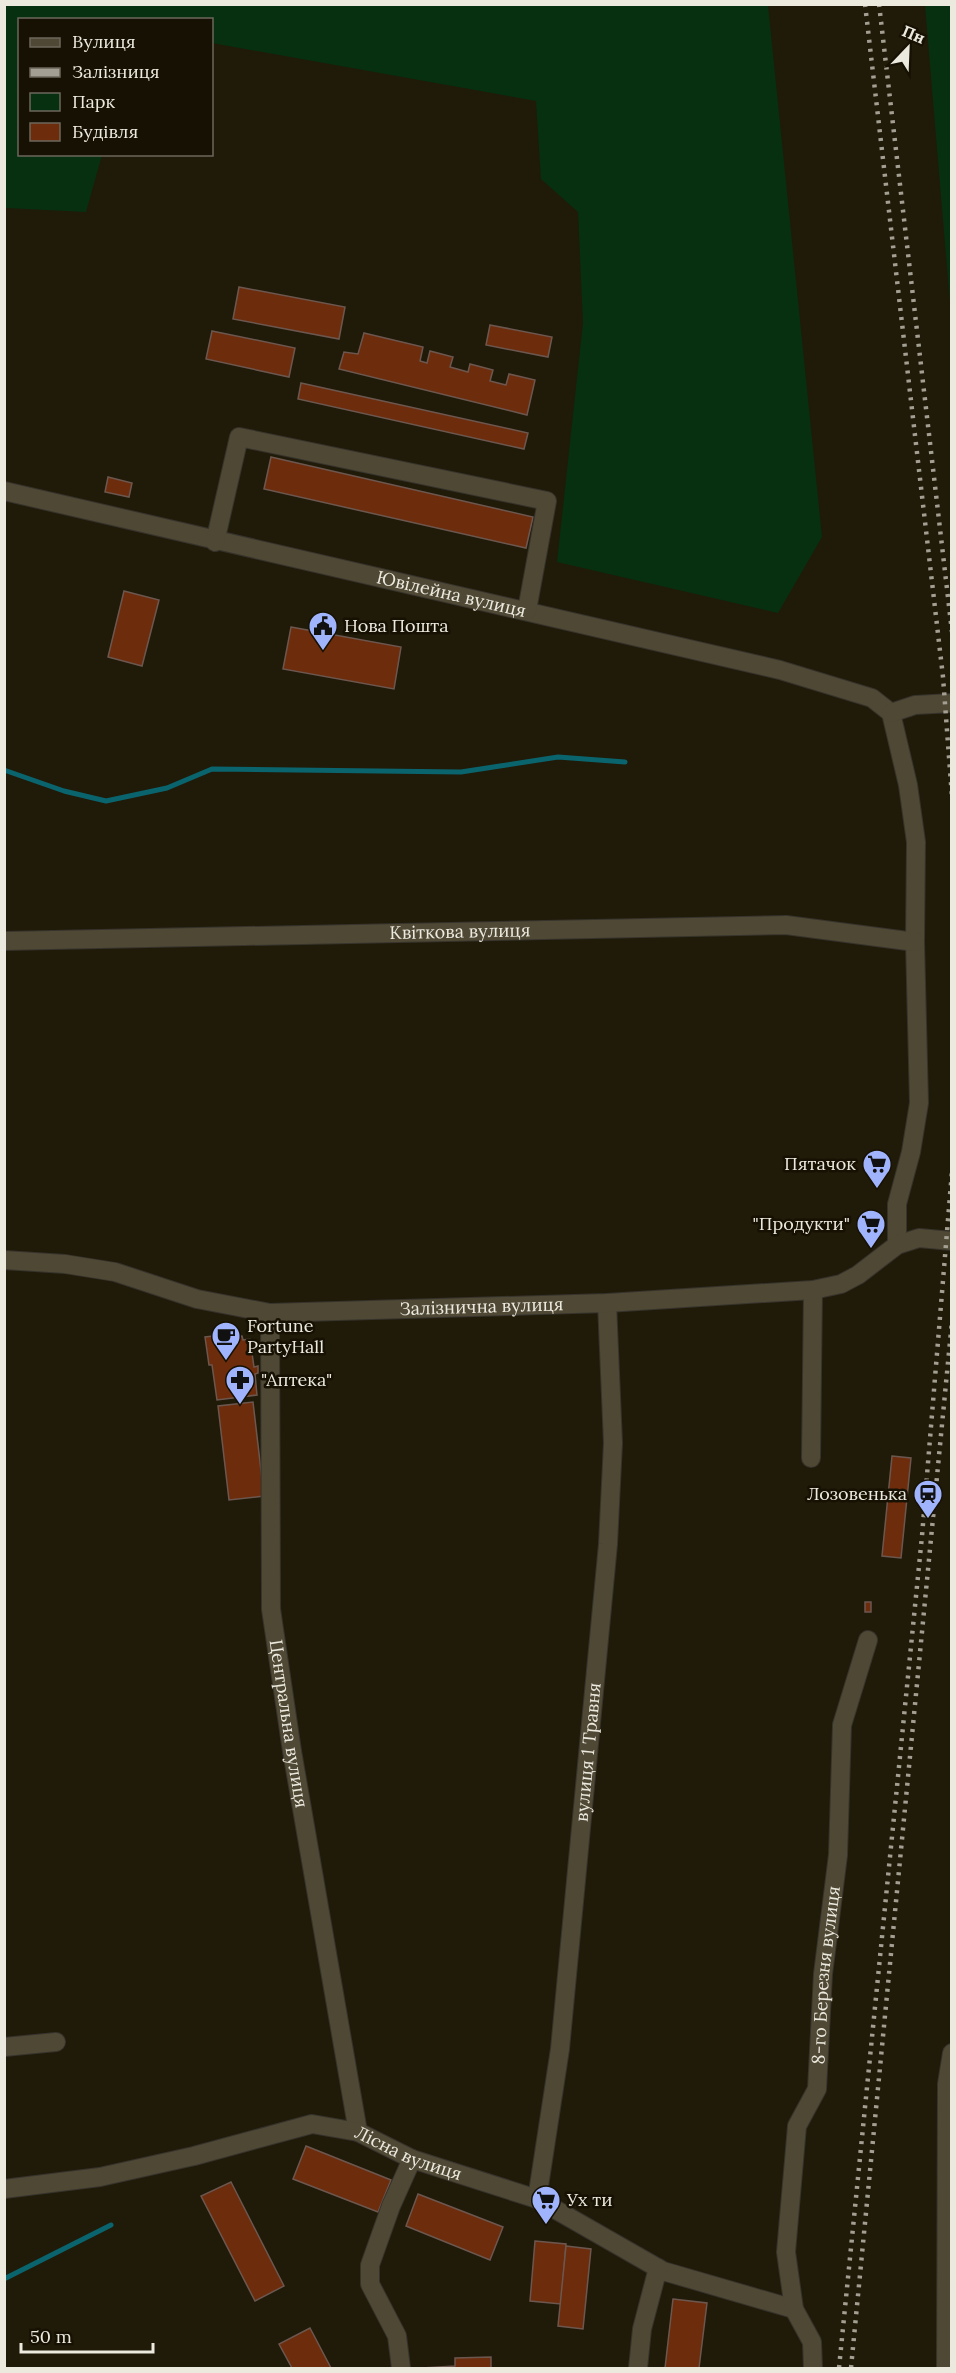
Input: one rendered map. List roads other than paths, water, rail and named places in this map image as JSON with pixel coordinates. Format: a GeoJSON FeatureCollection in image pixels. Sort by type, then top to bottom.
{"type":"FeatureCollection","features":[{"type":"Feature","properties":{"kind":"street"},"geometry":{"type":"LineString","coordinates":[[214,542],[239,437],[547,501],[527,610]]}},
{"type":"Feature","properties":{"kind":"street","name":"Ювілейна вулиця"},"geometry":{"type":"LineString","coordinates":[[4,491],[214,542],[527,610],[824,682],[872,699],[891,713]]}},
{"type":"Feature","properties":{"kind":"street"},"geometry":{"type":"LineString","coordinates":[[897,1245],[897,1204],[911,1152],[920,1103],[915,942],[916,842],[908,785],[891,713],[915,705],[951,703]]}},
{"type":"Feature","properties":{"kind":"street","name":"Квіткова вулиця"},"geometry":{"type":"LineString","coordinates":[[4,941],[786,925],[915,942]]}},
{"type":"Feature","properties":{"kind":"street","name":"Залізнична вулиця"},"geometry":{"type":"LineString","coordinates":[[4,1260],[65,1264],[115,1272],[197,1299],[270,1313],[607,1303],[813,1290],[841,1284],[858,1275],[897,1245],[919,1238],[951,1242]]}},
{"type":"Feature","properties":{"kind":"street"},"geometry":{"type":"LineString","coordinates":[[811,1458],[813,1290]]}},
{"type":"Feature","properties":{"kind":"street","name":"вулиця 1 Травня"},"geometry":{"type":"LineString","coordinates":[[537,2199],[560,2049],[608,1544],[613,1443],[607,1303]]}},
{"type":"Feature","properties":{"kind":"street","name":"Центральна вулиця"},"geometry":{"type":"LineString","coordinates":[[270,1313],[272,1608],[292,1751],[358,2132]]}},
{"type":"Feature","properties":{"kind":"street","name":"8-го Березня вулиця"},"geometry":{"type":"LineString","coordinates":[[794,2309],[786,2252],[797,2126],[817,2089],[823,1974],[838,1855],[842,1725],[868,1640]]}},
{"type":"Feature","properties":{"kind":"street"},"geometry":{"type":"LineString","coordinates":[[4,2047],[56,2042]]}},
{"type":"Feature","properties":{"kind":"street"},"geometry":{"type":"LineString","coordinates":[[946,2368],[950,2122],[947,2084],[951,2053]]}},
{"type":"Feature","properties":{"kind":"street","name":"Лісна вулиця"},"geometry":{"type":"LineString","coordinates":[[4,2188],[100,2176],[194,2156],[312,2124],[358,2132],[412,2159],[537,2199],[658,2268],[794,2309]]}},
{"type":"Feature","properties":{"kind":"street"},"geometry":{"type":"LineString","coordinates":[[401,2368],[397,2336],[370,2284],[370,2265],[391,2206],[412,2159]]}},
{"type":"Feature","properties":{"kind":"street"},"geometry":{"type":"LineString","coordinates":[[638,2368],[642,2329],[658,2268]]}},
{"type":"Feature","properties":{"kind":"street"},"geometry":{"type":"LineString","coordinates":[[794,2309],[812,2342],[813,2368]]}},
{"type":"Feature","properties":{"kind":"waterway"},"geometry":{"type":"LineString","coordinates":[[4,770],[64,791],[106,801],[167,788],[212,769],[461,772],[558,757],[625,762]]}},
{"type":"Feature","properties":{"kind":"waterway"},"geometry":{"type":"LineString","coordinates":[[4,2279],[111,2225]]}},
{"type":"Feature","properties":{"kind":"railway"},"geometry":{"type":"LineString","coordinates":[[865,4],[943,677],[952,797]]}},
{"type":"Feature","properties":{"kind":"railway"},"geometry":{"type":"LineString","coordinates":[[879,4],[952,632]]}},
{"type":"Feature","properties":{"kind":"railway"},"geometry":{"type":"LineString","coordinates":[[839,2368],[922,1536],[952,1171]]}},
{"type":"Feature","properties":{"kind":"railway"},"geometry":{"type":"LineString","coordinates":[[851,2368],[952,1321]]}},
{"type":"Feature","properties":{"kind":"place","name":"Нова Пошта"},"geometry":{"type":"Point","coordinates":[323,652]}},
{"type":"Feature","properties":{"kind":"place","name":"Пятачок"},"geometry":{"type":"Point","coordinates":[877,1190]}},
{"type":"Feature","properties":{"kind":"place","name":"\"Продукти\""},"geometry":{"type":"Point","coordinates":[871,1250]}},
{"type":"Feature","properties":{"kind":"place","name":"Fortune PartyHall"},"geometry":{"type":"Point","coordinates":[226,1362]}},
{"type":"Feature","properties":{"kind":"place","name":"\"Аптека\""},"geometry":{"type":"Point","coordinates":[240,1406]}},
{"type":"Feature","properties":{"kind":"place","name":"Лозовенька"},"geometry":{"type":"Point","coordinates":[928,1520]}},
{"type":"Feature","properties":{"kind":"place","name":"Ух ти"},"geometry":{"type":"Point","coordinates":[546,2226]}}]}
